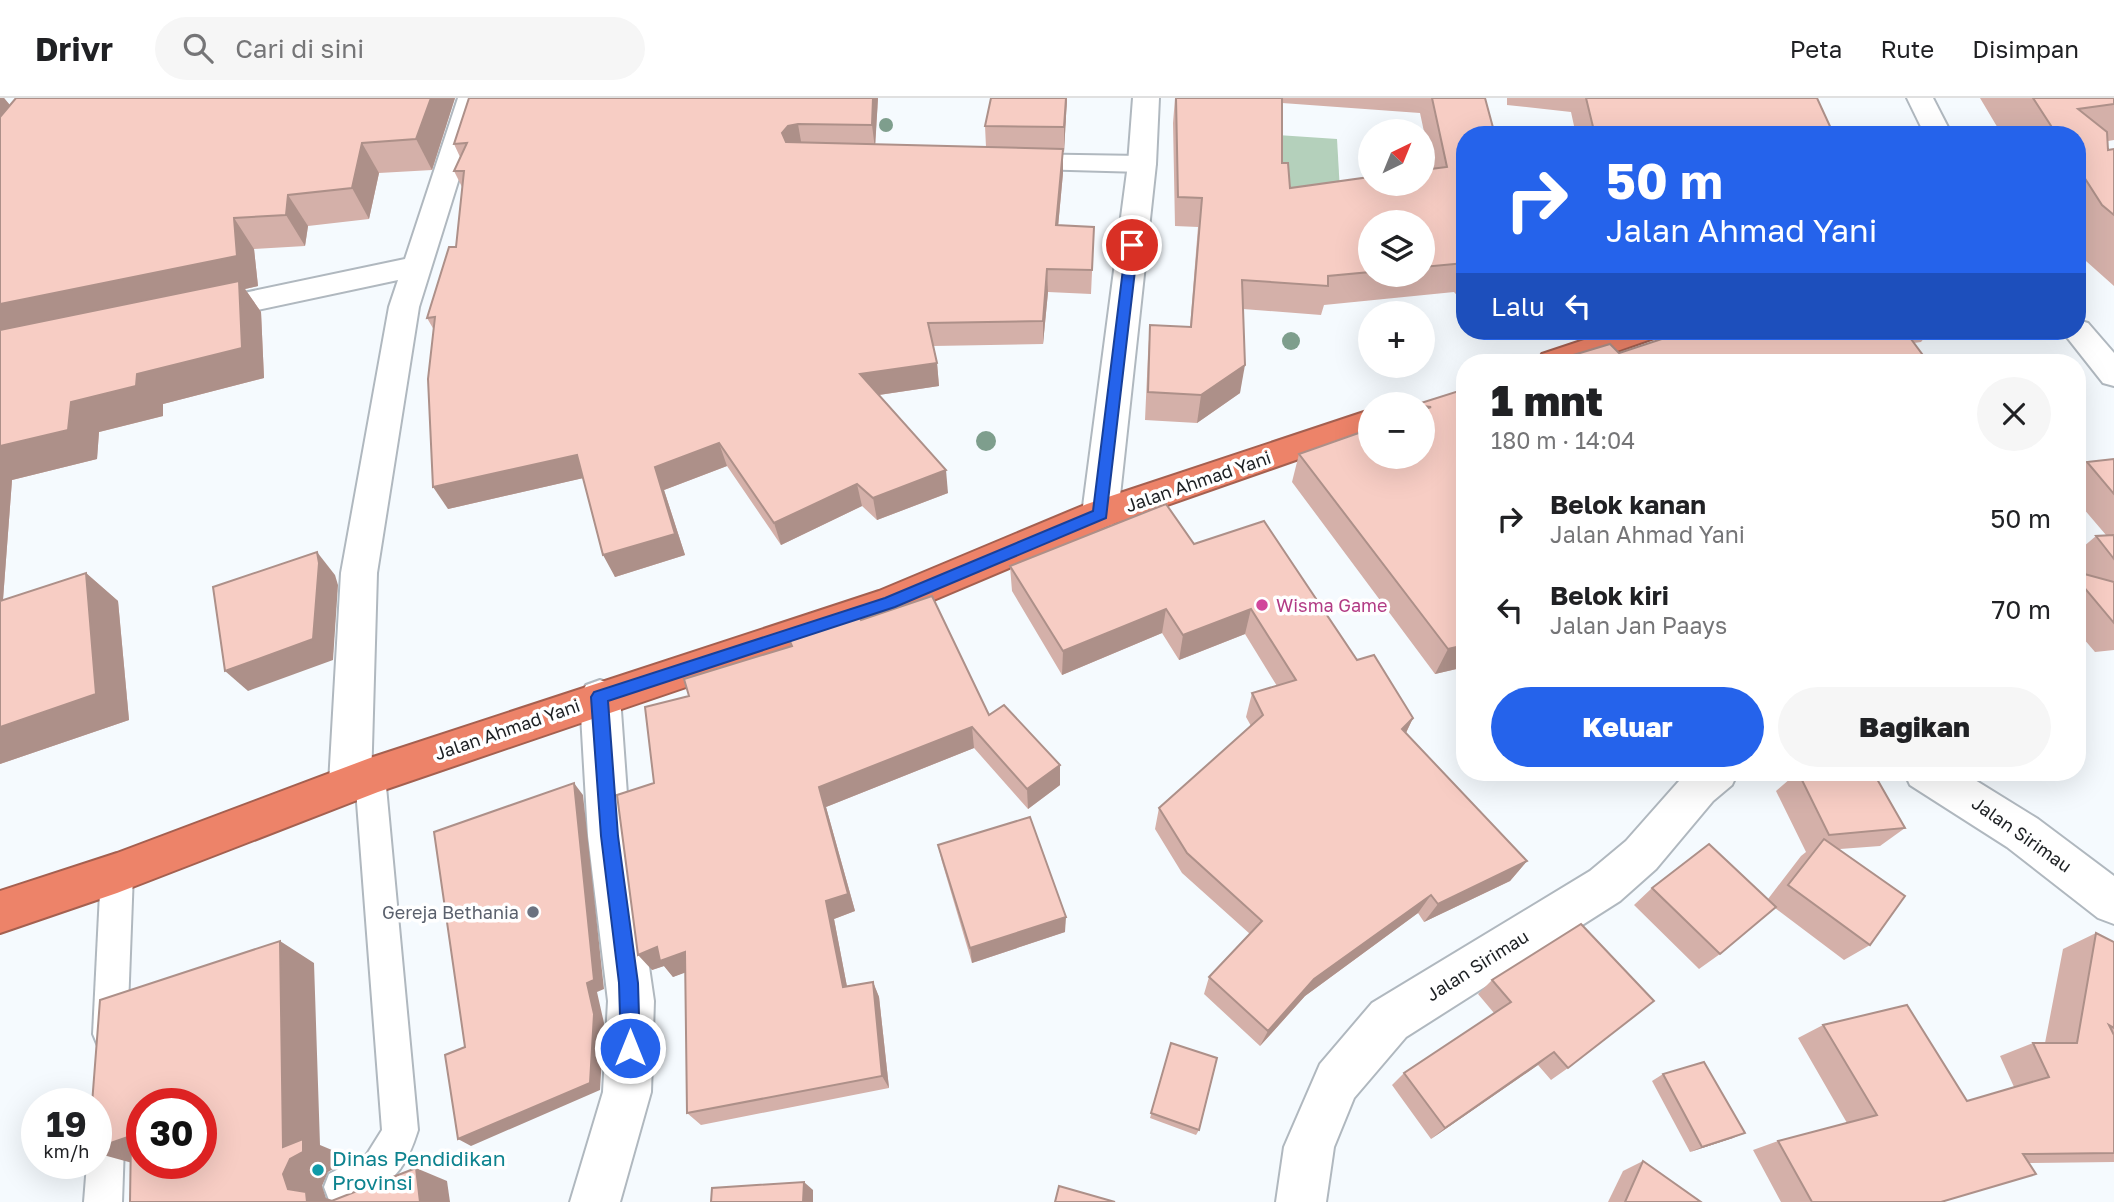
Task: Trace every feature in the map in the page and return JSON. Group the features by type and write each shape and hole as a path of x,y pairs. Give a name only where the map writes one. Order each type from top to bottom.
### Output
{"highway":[{"path":"1576,354 1617,340"},
{"name":"Jalan Ahmad Yani","path":"0,912 117,873 360,779 600,697 890,603 1100,514 1358,426"}],"street":[{"path":"360,779 359,573 404,307 471,98"},
{"path":"1100,514 1142,164 1146,98"},
{"path":"1920,98 1934,126"},
{"path":"979,161 1142,164"},
{"path":"172,317 417,266"},
{"path":"2085,340 2114,375"},
{"path":"595,1202 627,1092 630,1048 629,989 609,836 600,697"},
{"name":"Jalan Sirimau","path":"1301,1202 1309,1147 1337,1082 1389,1020 1605,886 1641,855 1707,781"},
{"name":"Jalan Sirimau","path":"1941,781 1989,808 2063,860 2114,903"}],"lane":[{"path":"342,1187 372,1174 394,1154 400,1130 360,779"},
{"path":"103,1202 117,873"}],"green space":[{"path":"1185,129 1337,139 1340,191 1190,186"}],"building":[{"path":"16,98 431,98 416,139 362,143 352,188 288,195 286,215 234,218 237,256 0,304 0,117"},
{"path":"469,98 873,98 872,125 798,124 788,126 782,133 786,142 1063,149 1056,225 1094,227 1092,270 1047,269 1043,321 928,323 937,363 860,374 946,470 873,498 857,484 774,523 719,443 655,467 675,534 603,555 577,455 433,487 428,379 435,317 427,318 449,247 456,247 464,171 454,171 467,143 454,144"},
{"path":"991,98 1066,98 1064,127 985,126"},
{"path":"1176,98 1282,98 1282,163 1288,163 1290,188 1358,179 1358,196 1435,196 1435,168 1447,167 1432,98 1485,98 1493,126 1456,126 1456,264 1435,266 1435,210 1358,210 1358,273 1328,276 1328,286 1242,280 1245,365 1201,395 1148,392 1150,325 1191,327 1202,198 1178,197"},
{"path":"1586,98 1817,98 1830,126 1593,126"},
{"path":"2033,98 2114,98 2114,104 2078,109 2107,132 2108,150 2114,149 2114,215 2102,205 2086,180 2086,126 2051,126"},
{"path":"239,281 242,348 137,374 136,386 71,402 68,430 0,446 0,330"},
{"path":"1659,340 1912,340 1922,354 1577,354 1610,344 1619,353"},
{"path":"1456,392 1456,647 1448,649 1299,454 1358,433 1358,469 1435,469 1435,399"},
{"path":"2114,459 2114,494 2087,462"},
{"path":"1166,504 1194,544 1264,521 1357,660 1374,655 1413,718 1402,729 1527,861 1438,904 1431,895 1314,979 1268,1031 1209,977 1262,921 1187,853 1159,808 1263,715 1252,693 1296,680 1251,609 1183,635 1166,609 1063,651 1010,566"},
{"path":"2114,535 2114,559 2096,536"},
{"path":"317,552 319,563 313,639 225,671 213,587"},
{"path":"86,573 96,694 0,727 0,601"},
{"path":"2086,574 2114,582 2114,623 2086,590"},
{"path":"932,596 989,715 1004,705 1060,765 1027,789 972,727 819,787 848,894 826,901 843,987 873,982 882,1076 687,1113 685,952 660,961 657,947 638,955 617,795 654,783 645,707 689,696 684,679 792,646 786,632 855,608 861,620"},
{"path":"1802,781 1878,781 1905,828 1829,835"},
{"name":"Gereja Bethania","path":"574,783 594,980 587,983 594,1014 590,1083 458,1139 445,1055 465,1047 434,832"},
{"path":"1030,817 1066,917 970,948 938,845"},
{"path":"1824,839 1905,896 1870,945 1788,885"},
{"path":"1709,844 1776,907 1720,954 1652,888"},
{"path":"1581,924 1654,1001 1568,1068 1554,1052 1445,1128 1404,1073 1511,1002 1492,980"},
{"path":"2096,933 2114,942 2114,1028 2109,1025 2114,1035 2114,1153 2023,1154 2036,1174 1941,1202 1812,1202 1778,1141 1877,1115 1823,1025 1907,1005 1967,1101 2049,1077 2033,1043 2077,1043"},
{"path":"280,941 283,1147 303,1139 303,1152 290,1159 283,1174 288,1189 306,1192 307,1202 130,1202 130,1179 217,1179 217,1088 126,1088 126,1138 112,1143 112,1088 93,1088 100,1000"},
{"path":"1171,1043 1217,1058 1199,1130 1151,1113"},
{"path":"1704,1062 1745,1133 1702,1147 1663,1074"},
{"path":"1643,1161 1701,1202 1625,1202"},
{"path":"416,1168 420,1202 329,1202"},
{"path":"804,1182 803,1202 711,1202 712,1188"},
{"path":"1059,1186 1115,1202 1055,1202"}],"place":[{"name":"Wisma Game","path":"1262,605"},
{"name":"Gereja Bethania","path":"533,912"},
{"name":"Dinas Pendidikan Provinsi","path":"318,1170"}],"route":[{"path":"630,1048 631,1001 609,836 600,697 890,603 1100,514 1132,245"}]}
